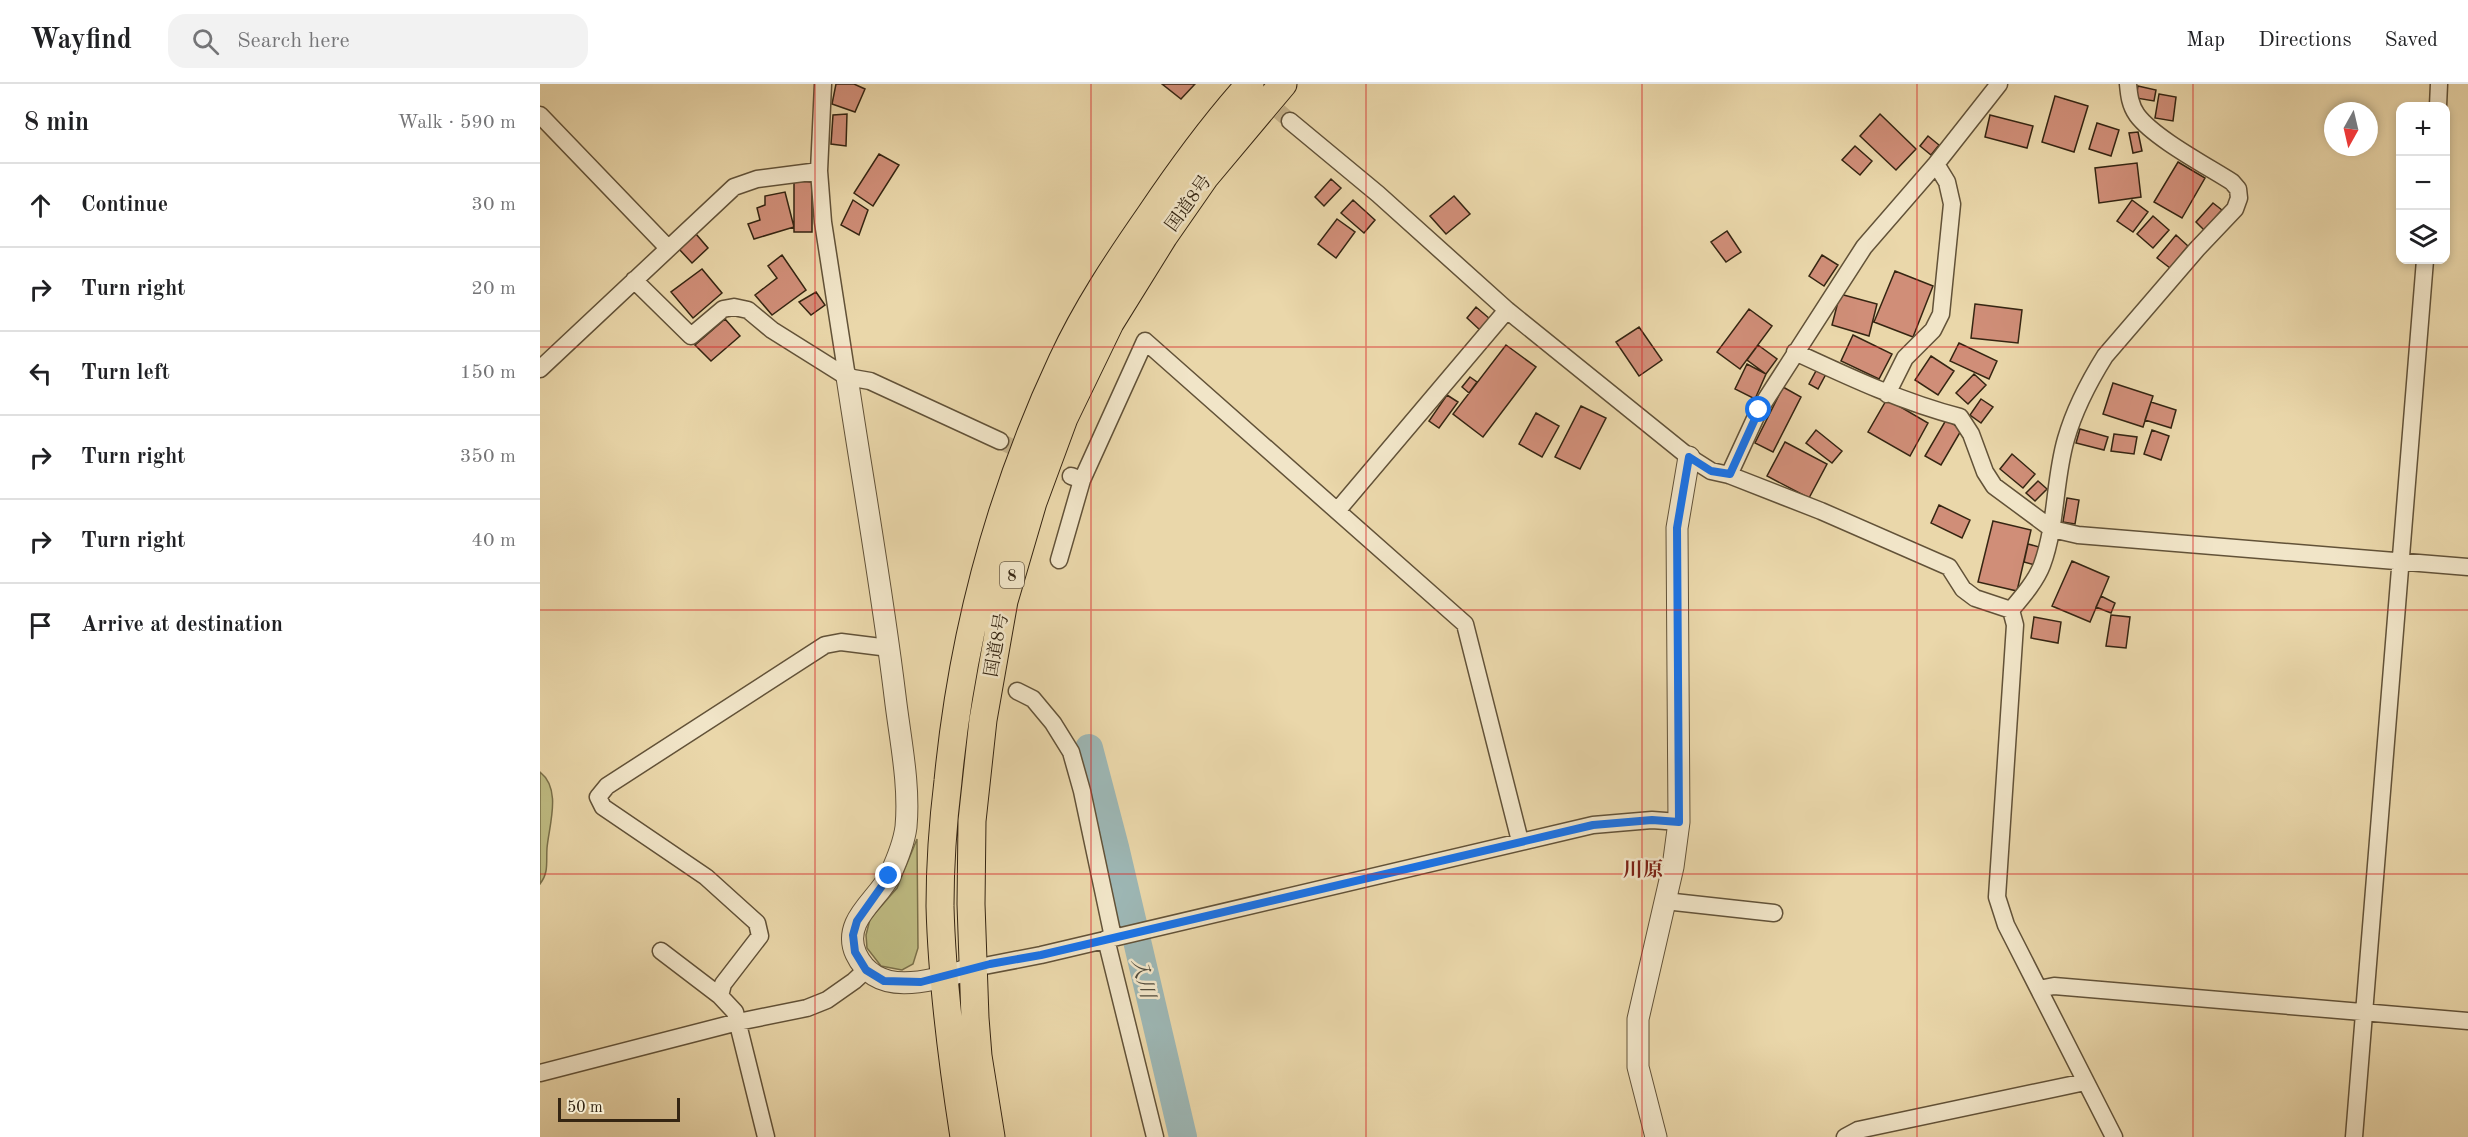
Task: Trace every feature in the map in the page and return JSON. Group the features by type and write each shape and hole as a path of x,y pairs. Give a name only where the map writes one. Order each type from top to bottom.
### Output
{"highway":[{"name":"国道8号","path":"964,1137 947,1024 940,902 943,826 954,715 982,585 1008,498 1032,432 1058,370 1095,297 1181,170 1217,121 1250,84"},
{"name":"国道8号","path":"992,1137 978,1056 970,904 972,821 983,720 1004,601 1033,501 1064,418 1110,322 1164,236 1205,177 1283,84"}],"street":[{"path":"823,84 819,171 823,222 890,648 906,787 906,829 889,876 857,921 853,935 855,952 866,970 884,981 921,982 1593,825 1652,820 1679,822"},
{"path":"1730,474 1759,410 1864,247 1936,164 1999,84"},
{"path":"2011,610 2042,567 2052,529 2060,465 2067,437 2095,372 2105,356 2158,294 2235,209 2240,198 2238,189 2232,182 2169,142 2138,116 2130,101 2128,84"},
{"path":"2438,102 2439,84"},
{"path":"540,115 668,249"},
{"path":"1290,121 1378,194 1507,310 1689,457 1711,471 1730,474 1948,567 1963,589 1975,598 2011,610"},
{"path":"1887,394 1905,358 1933,330 1941,314 1952,204 1947,182 1936,164"},
{"path":"540,369 734,187 757,178 819,171"},
{"path":"2354,1137 2425,264"},
{"path":"634,280 691,336 723,309 748,310 772,330 847,377 870,381 1000,441"},
{"path":"1337,511 1507,310"},
{"path":"1059,560 1077,478 1145,341 1465,624 1520,841"},
{"path":"1795,352 1887,394 1960,417 1971,434 1985,472 1994,486 2052,529 2078,535 2468,567"},
{"path":"1656,1137 1638,1067 1638,1019 1665,901 1679,822 1677,528 1689,457"},
{"path":"2011,610 2015,625 1998,897 2006,925 2114,1137"},
{"path":"720,996 723,984 760,936 757,923 706,877 603,807 598,797 607,786 825,645 841,642 890,648"},
{"path":"1017,691 1033,699 1053,723 1071,752 1082,791 1110,938 1155,1137"},
{"path":"1665,901 1774,913"},
{"path":"661,951 720,996 735,1012 766,1137"},
{"path":"540,1073 738,1022 807,1008 827,1000 866,970"},
{"path":"2039,989 2054,986 2468,1021"},
{"path":"1845,1137 1858,1130 2085,1082"}],"shaded area":[{"path":"540,772 547,779 551,788 552,808 546,871 540,884"},
{"path":"917,839 918,948 913,964 902,970 881,966 867,948 866,935 870,919 897,888"}],"building":[{"path":"836,84 854,84 865,89 855,112 832,104"},
{"path":"1162,84 1195,84 1181,99"},
{"path":"2138,86 2156,90 2154,101 2136,98"},
{"path":"2159,94 2176,97 2173,121 2155,118"},
{"path":"2055,96 2088,106 2074,152 2042,142"},
{"path":"847,114 846,146 831,144 833,115"},
{"path":"1880,114 1916,149 1896,170 1860,136"},
{"path":"1990,115 2033,126 2027,148 1985,137"},
{"path":"2097,123 2119,130 2111,156 2089,149"},
{"path":"2138,132 2142,151 2133,153 2129,133"},
{"path":"1928,136 1939,145 1931,155 1920,146"},
{"path":"1855,146 1872,161 1860,175 1842,160"},
{"path":"879,154 899,165 873,206 854,193"},
{"path":"2178,162 2205,178 2182,218 2154,202"},
{"path":"2137,163 2141,197 2099,203 2095,168"},
{"path":"1331,179 1341,188 1324,206 1315,197"},
{"path":"794,181 812,182 812,232 794,232"},
{"path":"785,192 794,227 754,239 748,224 760,220 757,208 765,205 765,196"},
{"path":"1454,196 1470,214 1446,234 1430,216"},
{"path":"853,200 868,210 859,235 841,225"},
{"path":"1353,200 1375,220 1364,233 1341,213"},
{"path":"2132,200 2148,212 2133,232 2117,221"},
{"path":"2213,203 2222,210 2204,230 2196,222"},
{"path":"2153,216 2169,230 2153,248 2137,234"},
{"path":"1337,219 1355,232 1336,258 1318,244"},
{"path":"1727,231 1741,252 1726,262 1711,242"},
{"path":"696,234 708,248 692,263 679,249"},
{"path":"2176,235 2188,246 2170,268 2157,258"},
{"path":"782,255 806,290 772,315 755,295 777,278 768,266"},
{"path":"1822,255 1838,265 1824,286 1809,276"},
{"path":"702,269 722,293 693,318 671,292"},
{"path":"1895,271 1933,286 1913,337 1874,322"},
{"path":"816,292 825,305 811,315 799,302"},
{"path":"1840,294 1877,304 1869,336 1832,325"},
{"path":"1975,304 2022,310 2018,343 1971,338"},
{"path":"1476,307 1490,319 1480,330 1467,318"},
{"path":"1749,309 1772,326 1740,369 1717,352"},
{"path":"725,319 740,336 711,361 695,345"},
{"path":"1639,327 1662,360 1639,376 1616,342"},
{"path":"1853,335 1892,354 1879,379 1841,361"},
{"path":"1959,343 1997,361 1989,379 1950,361"},
{"path":"1506,345 1536,367 1483,437 1453,414"},
{"path":"1758,345 1777,359 1766,374 1747,360"},
{"path":"1931,356 1954,371 1938,395 1915,380"},
{"path":"1747,364 1766,374 1755,399 1735,389"},
{"path":"1817,369 1826,374 1818,389 1809,384"},
{"path":"1974,374 1986,385 1968,404 1956,393"},
{"path":"1470,377 1477,382 1469,393 1462,387"},
{"path":"2113,383 2153,396 2143,427 2103,414"},
{"path":"1783,387 1801,397 1773,452 1755,443"},
{"path":"1447,395 1458,402 1439,428 1429,421"},
{"path":"1887,399 1928,423 1910,456 1868,432"},
{"path":"1981,399 1993,407 1981,423 1970,415"},
{"path":"2151,402 2176,410 2171,428 2145,420"},
{"path":"1581,406 1606,418 1580,469 1555,457"},
{"path":"1536,413 1559,426 1542,457 1519,444"},
{"path":"1946,420 1962,429 1941,465 1925,456"},
{"path":"2080,429 2108,437 2104,450 2076,443"},
{"path":"1816,430 1842,451 1832,463 1806,443"},
{"path":"2152,430 2169,436 2161,460 2144,454"},
{"path":"2114,434 2137,437 2134,454 2111,451"},
{"path":"1785,442 1827,464 1809,498 1767,476"},
{"path":"2012,454 2035,474 2023,488 2000,469"},
{"path":"2038,481 2047,489 2035,501 2026,493"},
{"path":"2067,498 2079,500 2075,524 2063,522"},
{"path":"1939,505 1970,520 1962,538 1931,523"},
{"path":"1993,521 2031,530 2017,591 1978,582"},
{"path":"2028,544 2039,547 2035,565 2024,562"},
{"path":"2072,561 2109,577 2090,622 2052,606"},
{"path":"2101,596 2115,603 2111,613 2096,607"},
{"path":"2111,615 2130,617 2126,648 2106,646"},
{"path":"2034,617 2061,622 2058,643 2031,638"}],"waterway":[{"name":"入川","path":"1089,748 1115,847 1183,1137"}],"tunnel":[{"path":"1261,96 1290,121"},
{"path":"1000,441 1071,476"}],"district":[{"name":"川原","path":"1643,869"}],"route":[{"path":"889,876 868,902 857,921 853,935 855,952 866,970 884,981 921,982 990,964 1041,955 1593,825 1652,820 1679,822 1677,528 1689,457 1711,471 1730,474 1759,410"}]}
